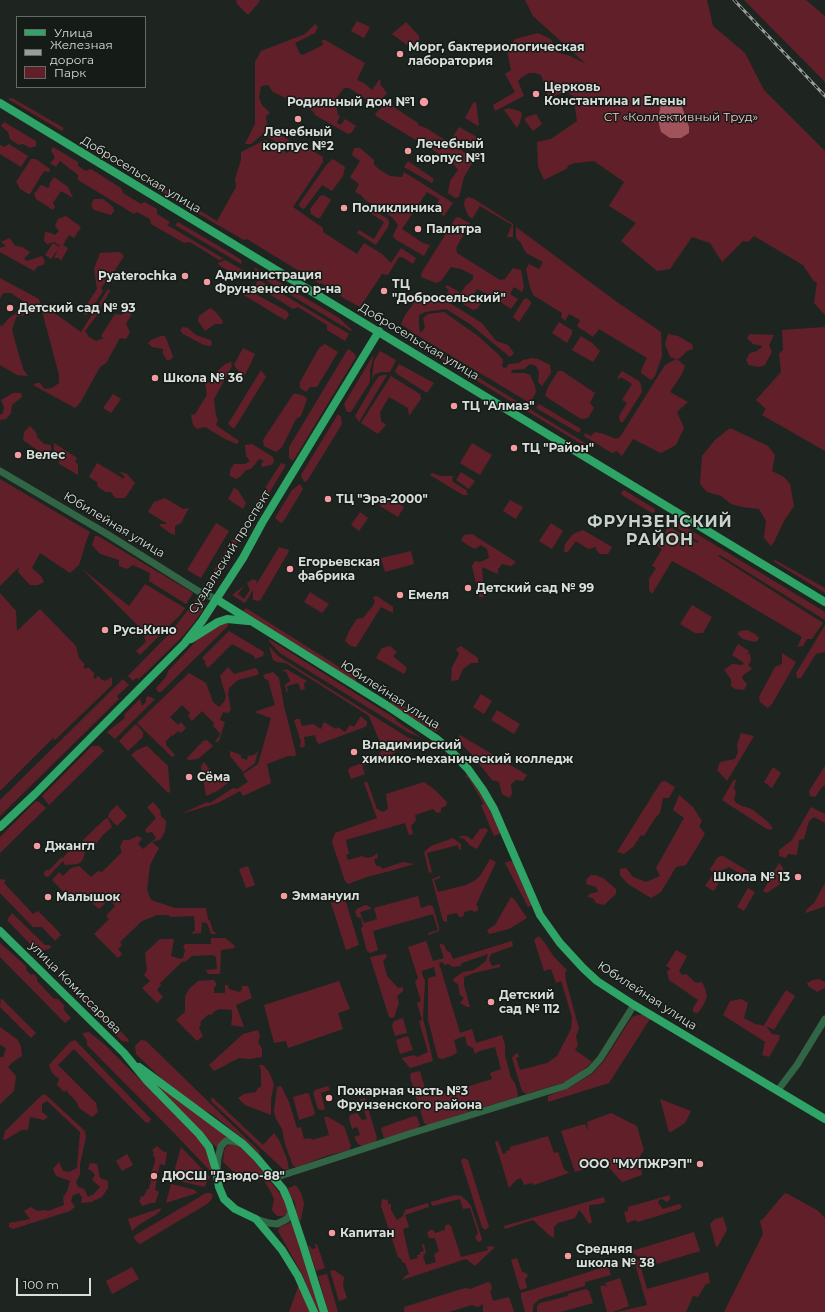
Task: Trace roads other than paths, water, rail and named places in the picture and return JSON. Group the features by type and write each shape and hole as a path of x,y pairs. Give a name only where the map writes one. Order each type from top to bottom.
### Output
{"main road":[{"name":"Добросельская улица","path":"0,103 825,602"},
{"name":"Суздальский проспект","path":"0,827 35,794 184,644 243,558 262,523 380,332"},
{"name":"Юбилейная улица","path":"216,599 386,705 437,739 451,751 468,769 494,809 540,915 560,943 597,981 634,1005 825,1119"},
{"path":"184,644 218,622 227,619 236,619 255,623"},
{"name":"улица Комиссарова","path":"0,931 132,1062 147,1081 196,1130 209,1147 216,1170 219,1187 224,1199 235,1209 256,1219 288,1257 314,1312"},
{"name":"улица Комиссарова","path":"132,1062 243,1144 283,1189 292,1211 324,1312"}],"street":[{"name":"Юбилейная улица","path":"0,471 107,534 198,591 216,599"},
{"path":"274,1178 414,1132 565,1086 590,1070 600,1059 634,1005"},
{"path":"778,1090 797,1065 825,1019"},
{"name":"улица Комиссарова","path":"216,1170 221,1146 226,1142 233,1141 243,1144"},
{"path":"256,1219 277,1224 287,1220 292,1211"}],"railway":[{"path":"734,0 825,96"}],"place":[{"name":"Морг, бактериологическая лаборатория","path":"400,54"},
{"name":"Церковь Константина и Елены","path":"536,94"},
{"name":"Родильный дом №1","path":"424,102"},
{"name":"Лечебный корпус №2","path":"298,119"},
{"name":"Лечебный корпус №1","path":"408,151"},
{"name":"Поликлиника","path":"344,208"},
{"name":"Палитра","path":"418,229"},
{"name":"Pyaterochka","path":"185,276"},
{"name":"Администрация Фрунзенского р-на","path":"207,282"},
{"name":"ТЦ \"Добросельский\"","path":"384,291"},
{"name":"Детский сад № 93","path":"10,308"},
{"name":"Школа № 36","path":"155,378"},
{"name":"ТЦ \"Алмаз\"","path":"454,406"},
{"name":"ТЦ \"Район\"","path":"514,448"},
{"name":"Велес","path":"18,455"},
{"name":"ТЦ \"Эра-2000\"","path":"328,499"},
{"name":"Егорьевская фабрика","path":"290,569"},
{"name":"Детский сад № 99","path":"468,588"},
{"name":"Емеля","path":"400,595"},
{"name":"РусьКино","path":"105,630"},
{"name":"Владимирский химико-механический колледж","path":"354,752"},
{"name":"Сёма","path":"189,777"},
{"name":"Джангл","path":"37,846"},
{"name":"Школа № 13","path":"798,877"},
{"name":"Эммануил","path":"284,896"},
{"name":"Малышок","path":"48,897"},
{"name":"Детский сад № 112","path":"491,1002"},
{"name":"Пожарная часть №3 Фрунзенского района","path":"329,1098"},
{"name":"ООО \"МУПЖРЭП\"","path":"700,1164"},
{"name":"ДЮСШ \"Дзюдо-88\"","path":"154,1176"},
{"name":"Капитан","path":"332,1233"},
{"name":"Средняя школа № 38","path":"568,1256"}],"district":[{"name":"ФРУНЗЕНСКИЙ РАЙОН","path":"660,531"}],"park label":[{"name":"СТ «Коллективный Труд»","path":"681,117"}]}
